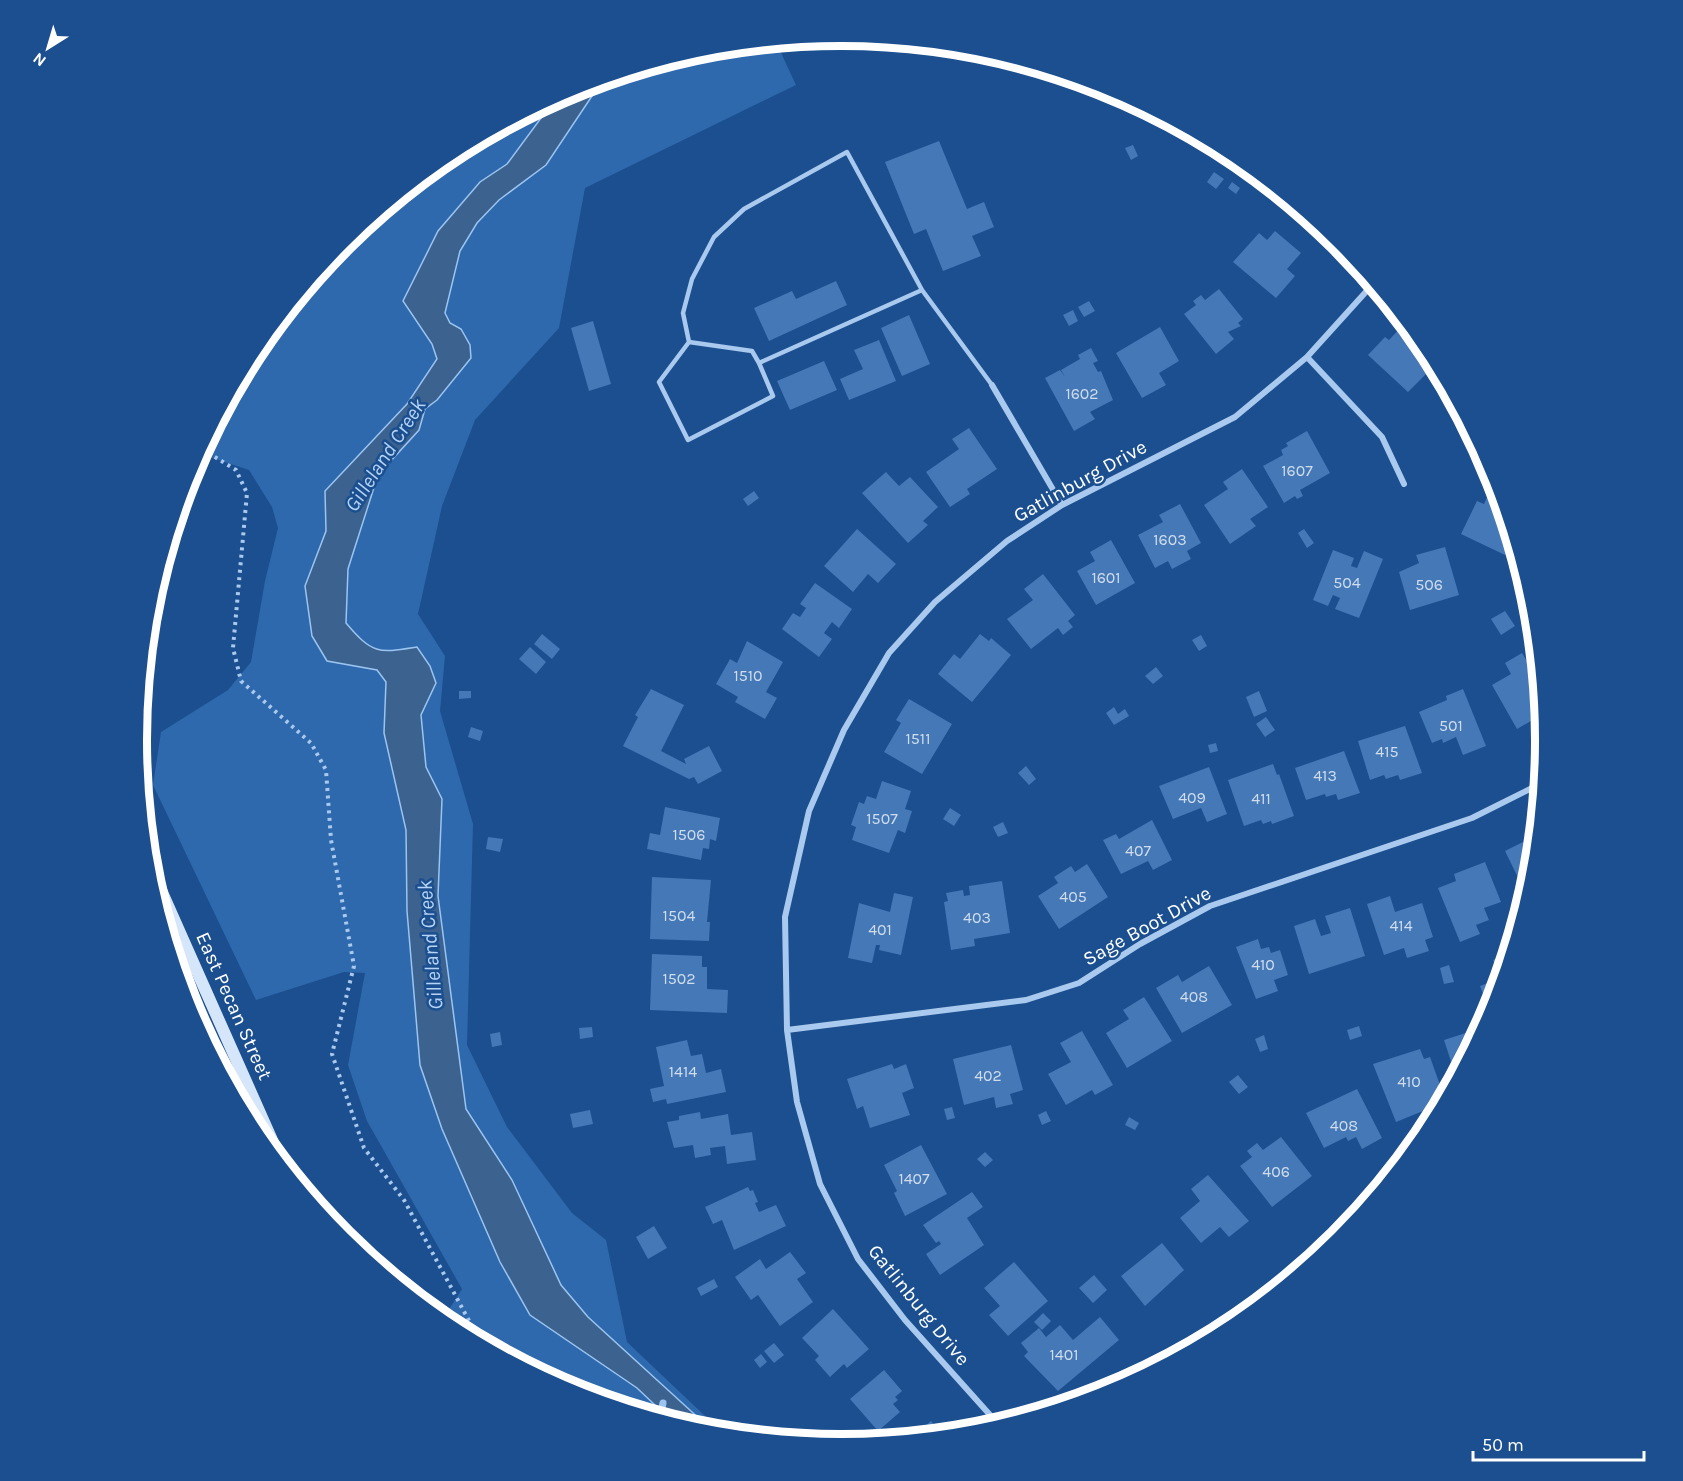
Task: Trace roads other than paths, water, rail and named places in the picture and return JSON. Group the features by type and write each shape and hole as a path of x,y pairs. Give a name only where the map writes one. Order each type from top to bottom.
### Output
{"main road":[{"name":"East Pecan Street","path":"168,905 268,1132"}],"street":[{"name":"Gatlinburg Drive","path":"992,1418 905,1320 858,1258 820,1184 797,1102 787,1030 785,917 809,811 844,730 889,653 935,602 1007,541 1062,505 1235,417 1307,357 1368,289"},
{"path":"1307,357 1382,437 1404,484"},
{"path":"992,385 1062,505"},
{"name":"Sage Boot Drive","path":"787,1030 1026,1000 1079,983 1140,944 1210,906 1472,818 1534,787"},
{"path":"1255,1298 1280,1278"}],"lane":[{"path":"689,342 752,351 773,396 688,441 659,382 689,342 683,313 692,279 714,237 744,209 847,152 922,290 992,385"},
{"path":"759,363 922,290"}],"water":[{"name":"Gilleland Creek","path":"595,92 546,165 499,200 477,223 460,251 445,313 450,323 461,329 470,345 471,358 437,400 425,409 419,430 378,475 348,569 346,623 363,641 377,649 394,650 417,647 430,666 436,683 421,715 426,767 442,799 438,896 466,1109 512,1180 561,1285 588,1317 700,1420 661,1411 637,1388 530,1315 500,1262 442,1129 420,1065 407,911 406,830 384,733 386,682 377,670 327,661 312,636 305,586 326,531 325,491 407,404 437,359 432,344 403,301 438,231 480,182 507,164 544,114"}],"waterway":[{"path":"661,1411 663,1403"}]}
